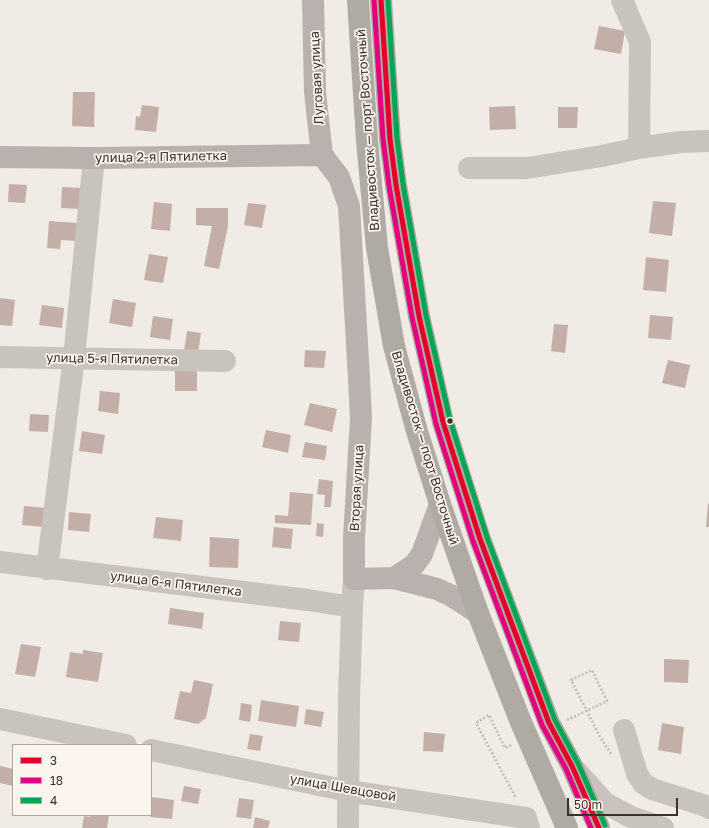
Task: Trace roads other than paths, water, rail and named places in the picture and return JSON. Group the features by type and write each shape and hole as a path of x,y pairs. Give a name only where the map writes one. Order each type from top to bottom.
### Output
{"highway":[{"name":"Владивосток — порт Восточный","path":"358,0 367,141 377,248 394,346 416,428 440,504 478,613 520,720 568,828"},
{"name":"Владивосток — порт Восточный","path":"381,0 390,139 396,185 419,316 443,422 480,539 549,722 572,766 599,828"}],"main road":[{"name":"Луговая улица","path":"313,0 315,92 322,155"},
{"name":"улица 2-я Пятилетка","path":"0,157 94,158 322,155"},
{"name":"Вторая улица","path":"322,155 339,177 349,206 360,418 354,538 354,579"},
{"path":"394,578 414,565 422,554 440,504"},
{"path":"354,579 394,578 437,589 450,595 478,613"}],"street":[{"path":"622,0 640,42 639,148"},
{"path":"469,168 527,168 602,156 639,148 680,142 709,141"},
{"path":"47,569 74,358 94,158"},
{"name":"улица 5-я Пятилетка","path":"0,357 225,361"},
{"name":"улица 6-я Пятилетка","path":"0,562 308,600 352,607"},
{"name":"Вторая улица","path":"348,828 349,698 354,579"},
{"path":"0,719 121,744"},
{"path":"624,730 636,774 643,783 652,789 709,808"},
{"name":"улица Шевцовой","path":"152,750 348,791 528,823"},
{"path":"572,766 605,803 629,816 663,828"}]}
